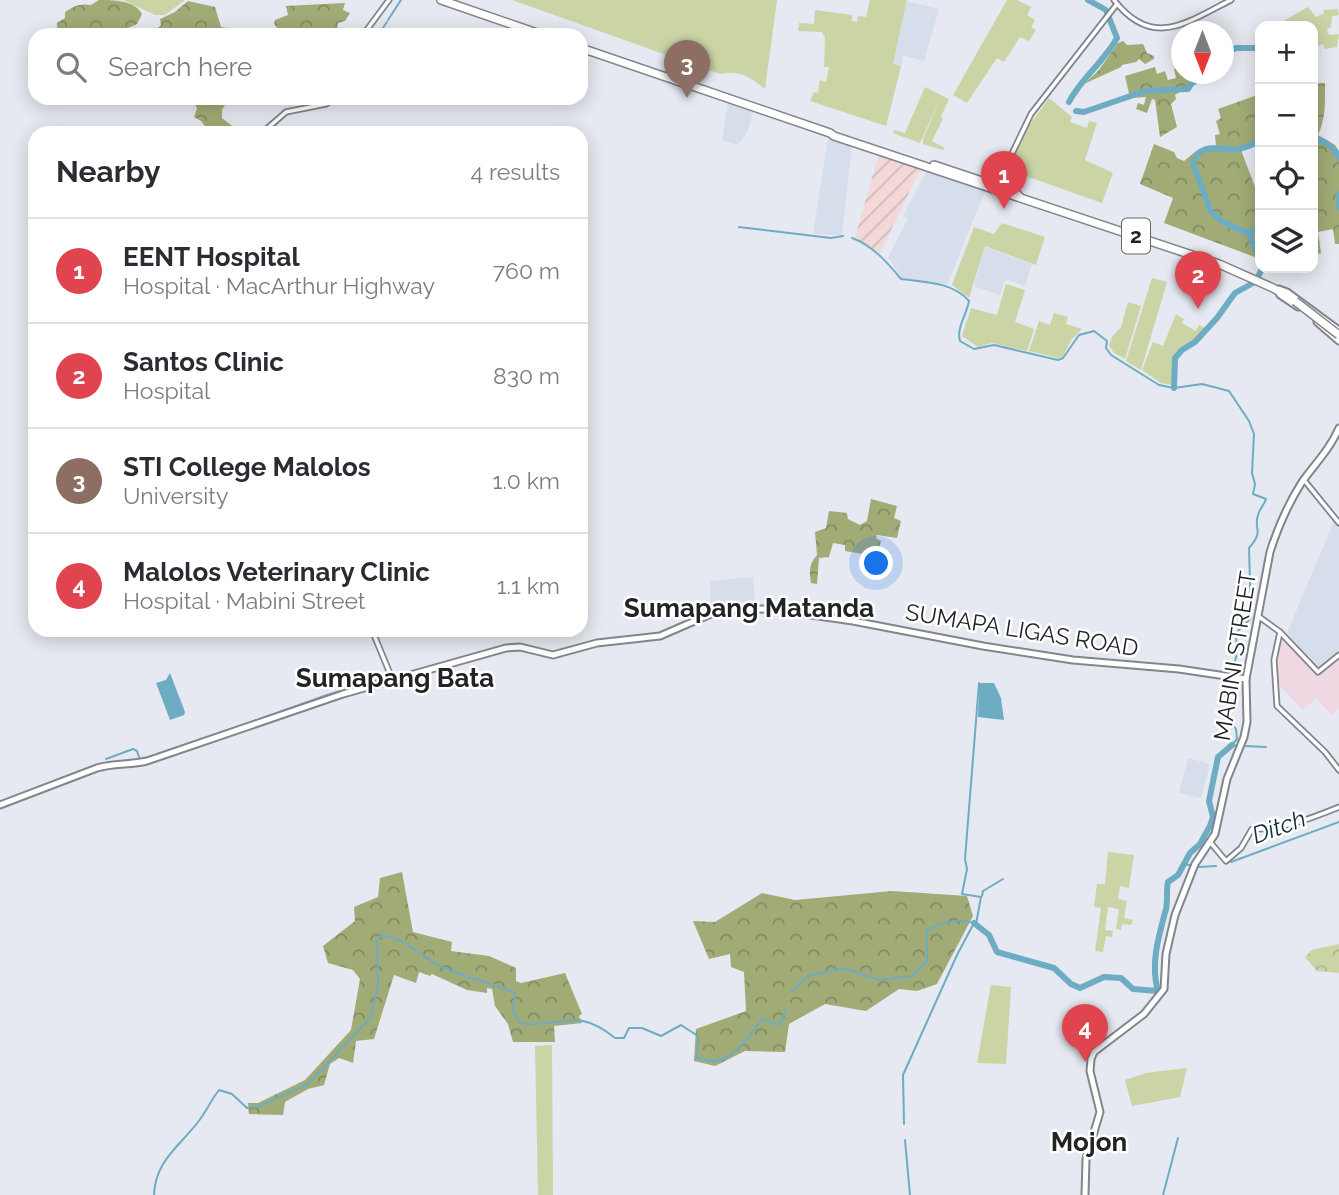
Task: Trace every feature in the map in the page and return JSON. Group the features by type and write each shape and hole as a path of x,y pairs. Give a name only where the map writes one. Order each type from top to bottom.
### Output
{"highway":[{"path":"441,0 523,28"},
{"name":"2","path":"588,50 834,136 1015,192 1019,196 1219,264 1273,288 1339,332"}],"main road":[{"path":"1273,288 1287,292 1339,332"},
{"path":"1273,288 1339,341"},
{"name":"MABINI STREET","path":"1085,1195 1086,1159 1100,1112 1090,1071 1091,1059 1094,1052 1144,1014 1162,993 1175,915 1195,864 1218,824 1227,779 1244,737 1247,722 1246,679 1270,552 1292,499 1322,458 1339,428"},
{"name":"SUMAPA LIGAS ROAD","path":"0,805 107,765 147,761 327,700 506,648 520,647 553,655 597,643 660,636 720,610 733,608 808,613 1030,654 1115,665 1178,669 1246,679"}],"street":[{"path":"368,28 389,0"},
{"path":"996,188 1031,114 1116,2 1139,21 1167,30 1231,0"},
{"path":"270,126 286,112 321,105"},
{"path":"1304,481 1339,523"},
{"path":"1258,616 1280,632 1318,672 1339,654"},
{"path":"1280,632 1274,660 1277,706 1325,752 1339,770"},
{"path":"375,637 393,681"},
{"path":"1210,842 1226,861 1241,848 1252,829 1285,826 1339,807"}],"shaded area":[{"path":"907,1 939,9 924,61 903,55 901,66 893,64"},
{"path":"728,103 753,112 748,130 738,145 722,140"},
{"path":"828,138 852,146 842,235 813,234"},
{"path":"879,154 921,168 880,253 855,237"},
{"path":"927,170 985,191 947,285 902,278 888,257 908,219 903,216"},
{"path":"985,247 1032,264 1025,286 1005,279 1000,295 974,286"},
{"path":"1334,521 1339,527 1339,650 1319,668 1287,633"},
{"path":"753,577 755,602 746,602 746,608 711,610 710,581"},
{"path":"1282,638 1317,676 1339,657 1339,708 1331,714 1316,698 1303,710 1279,685 1277,663"},
{"path":"1188,758 1210,764 1201,798 1179,793"}],"green space":[{"path":"99,0 129,3 142,14 137,24 128,28 57,27 57,23 65,18 65,12 68,10 80,5 91,5"},
{"path":"123,0 185,0 165,15 155,15"},
{"path":"512,0 777,0 765,89 744,76 720,74"},
{"path":"870,0 907,0 893,64 901,66 886,126 810,101 814,92 818,93 820,80 826,82 829,67 824,67 825,38 822,32 798,31 799,23 814,24 815,10 852,15 852,21 857,22 858,16 866,17"},
{"path":"1007,0 1017,0 1031,7 1027,15 1035,20 1031,27 1036,30 1029,41 1020,37 1004,62 997,58 967,103 953,95"},
{"path":"188,1 215,7 221,27 227,28 158,28 161,25 160,19 175,12"},
{"path":"345,3 343,10 350,13 345,21 338,23 337,28 278,28 274,24 275,20 288,15 286,6"},
{"path":"1308,7 1316,17 1324,13 1323,10 1338,9 1339,15 1332,16 1331,27 1327,29 1329,35 1339,34 1337,47 1325,49 1323,44 1318,46 1318,21 1285,20"},
{"path":"1123,41 1127,45 1143,44 1154,59 1145,64 1139,59 1122,65 1084,84 1098,71 1118,43"},
{"path":"1155,67 1157,74 1165,71 1168,80 1171,79 1171,84 1190,84 1175,95 1176,99 1171,104 1177,127 1160,137 1155,100 1152,99 1147,113 1136,109 1138,103 1144,105 1146,97 1130,98 1125,76"},
{"path":"1325,83 1324,116 1318,135 1318,84"},
{"path":"925,87 949,99 932,141 945,148 943,150 923,144 941,97 920,143 893,133 894,130 905,133"},
{"path":"1255,96 1255,144 1241,150 1255,187 1255,257 1164,223 1173,198 1140,184 1154,144 1174,152 1177,158 1184,161 1196,151 1216,146 1215,135 1220,134 1216,121 1221,118 1218,109"},
{"path":"1049,98 1072,117 1070,122 1087,128 1089,121 1097,123 1085,160 1113,173 1102,203 1012,171 1013,166 1010,164 1028,127"},
{"path":"195,105 225,105 222,118 232,126 205,126 194,117"},
{"path":"1318,135 1335,145 1339,151 1339,244 1335,244 1333,229 1318,232"},
{"path":"1002,223 1045,237 1036,265 985,246 969,298 952,285 974,227 994,234"},
{"path":"1318,232 1321,253 1318,254"},
{"path":"1152,278 1167,282 1141,370 1126,361"},
{"path":"1006,284 1025,290 1015,322 1034,329 1027,351 992,343 978,347 962,336 971,308 997,315"},
{"path":"1128,302 1141,306 1125,359 1114,353 1109,345 1121,327"},
{"path":"1054,313 1068,317 1066,324 1082,329 1072,339 1063,356 1058,358 1029,351 1039,321 1050,325"},
{"path":"1176,314 1184,319 1182,323 1196,331 1199,325 1205,328 1174,358 1172,385 1161,383 1142,370 1153,342 1163,346"},
{"path":"871,499 897,506 894,518 901,521 897,538 877,535 876,538 881,541 874,556 845,551 845,545 833,543 829,557 819,558 817,584 811,583 810,568 817,555 815,532 826,528 829,511 847,513 848,519 860,525 867,521"},
{"path":"1108,852 1134,855 1129,888 1120,886 1118,899 1127,901 1124,918 1133,920 1131,925 1122,924 1121,930 1116,929 1119,909 1108,907 1105,930 1113,931 1112,937 1106,936 1103,952 1095,951 1101,908 1094,907 1097,884 1105,884"},
{"path":"402,872 413,932 452,942 451,951 489,956 516,968 516,981 521,983 565,973 582,1014 579,1016 582,1023 554,1026 555,1042 513,1042 508,1024 495,1006 492,989 487,988 487,993 467,990 432,974 430,976 419,972 416,983 394,975 374,1039 356,1041 353,1063 339,1058 330,1064 324,1085 308,1089 285,1102 283,1115 249,1114 248,1103 258,1103 305,1080 351,1030 360,979 353,970 328,963 323,946 355,921 354,907 378,897 380,878"},
{"path":"892,891 967,896 973,916 937,984 917,991 899,989 866,1011 825,1004 789,1024 785,1052 745,1051 715,1066 694,1061 696,1029 746,1011 744,972 731,967 730,954 709,959 693,921 715,922 762,893 795,900"},
{"path":"1339,944 1339,973 1317,971 1305,957 1312,950"},
{"path":"991,985 1011,987 1006,1064 977,1063"},
{"path":"552,1045 553,1195 538,1195 535,1046"},
{"path":"1187,1068 1180,1097 1132,1106 1125,1080 1146,1073"}],"water":[{"path":"170,673 185,712 184,715 170,720 156,683 166,680"},
{"path":"979,683 994,683 1001,698 1004,720 978,717"}],"waterway":[{"path":"388,20 401,0"},
{"path":"1069,102 1117,38 1106,10 1088,0"},
{"path":"383,28 387,22"},
{"path":"1234,49 1255,48"},
{"path":"1076,111 1084,112 1145,91 1188,89 1191,84"},
{"path":"1318,139 1328,145 1339,158"},
{"path":"1255,143 1238,149 1206,149 1196,156 1193,164 1211,212 1223,222 1249,234 1255,248"},
{"path":"1339,194 1339,207"},
{"path":"739,227 831,238 843,236"},
{"path":"1248,233 1255,230"},
{"path":"852,238 873,250 901,279 947,286 969,301 959,336 960,341 974,349 994,345 1058,360 1063,358 1079,335 1094,331 1107,341 1106,348 1111,355 1159,385 1174,388 1202,384 1229,391 1249,421 1254,434 1253,494 1266,499 1258,515 1258,534 1249,548 1251,618 1236,633 1237,654 1232,672"},
{"path":"1174,388 1175,358 1195,342 1235,293 1253,283"},
{"path":"243,725 327,695 398,674"},
{"path":"1230,679 1230,721 1236,729 1237,739 1232,745 1238,746"},
{"path":"976,924 981,897 962,894 967,869 965,859 979,683"},
{"path":"177,748 205,738"},
{"path":"974,923 989,935 997,952 1054,968 1071,984 1080,988 1104,977 1121,978 1133,989 1158,991 1155,960 1167,906 1168,882 1178,875 1210,826 1213,817 1209,801 1218,757 1232,745"},
{"path":"1244,746 1266,747"},
{"path":"106,759 133,749 142,760"},
{"name":"Ditch","path":"1231,862 1339,822"},
{"name":"Ditch","path":"1184,863 1191,866"},
{"name":"Ditch","path":"1199,867 1216,866"},
{"path":"982,896 983,891 1003,879"},
{"path":"792,991 808,976 844,968 878,980 913,976 927,960 927,930 950,922 974,923 903,1075 904,1124"},
{"path":"154,1195 155,1183 163,1164 198,1122 219,1090 232,1094 247,1108 260,1106 308,1084 371,1017 378,985 377,941 381,935 404,943 447,969 515,993 513,1012 522,1024 580,1020 615,1038 624,1038 629,1028 642,1028 661,1036 681,1025 698,1036 697,1057 708,1061 718,1060 735,1052 762,1019 779,1025 786,1010"},
{"path":"1163,1195 1178,1138"},
{"path":"905,1140 910,1195"}],"place":[{"name":"STI College Malolos","path":"687,98"},
{"name":"EENT Hospital","path":"1004,209"},
{"name":"Santos Clinic","path":"1198,309"},
{"name":"Malolos Veterinary Clinic","path":"1085,1062"}],"district":[{"name":"Sumapang Matanda","path":"749,608"},
{"name":"Sumapang Bata","path":"395,678"},
{"name":"Mojon","path":"1089,1142"}]}
